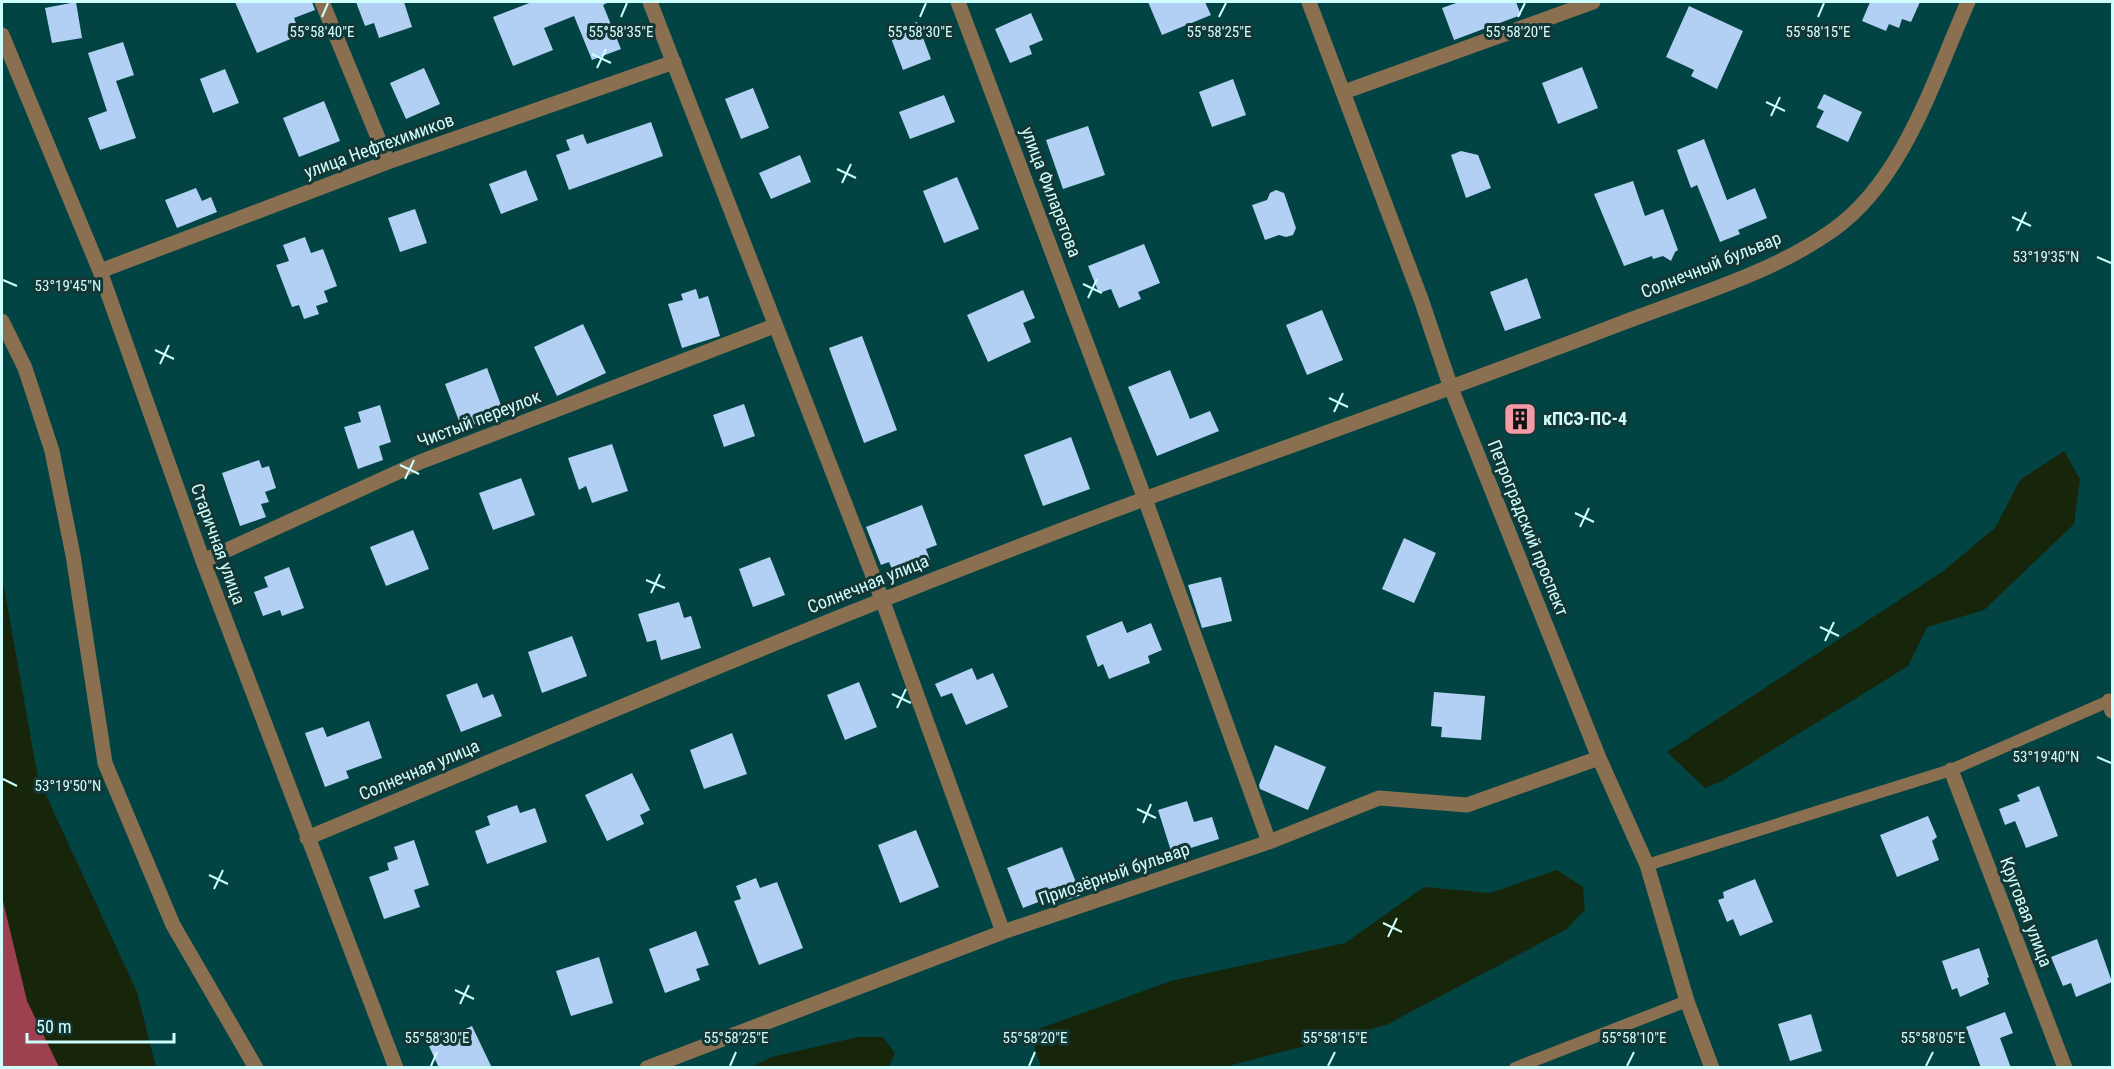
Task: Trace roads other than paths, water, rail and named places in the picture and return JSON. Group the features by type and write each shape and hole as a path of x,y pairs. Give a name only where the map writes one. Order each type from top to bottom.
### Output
{"street":[{"path":"322,2 388,162"},
{"path":"650,2 774,326 882,598 1003,932"},
{"name":"улица Филаретова","path":"958,2 1145,499 1269,842"},
{"name":"Петроградский проспект","path":"1309,2 1451,388 1599,758 1647,865 1687,1001 1712,1068"},
{"path":"1344,92 1593,2"},
{"name":"Солнечный бульвар","path":"1451,388 1778,262 1835,229 1871,193 1899,157 1968,2"},
{"name":"Старичная улица","path":"2,35 100,271 203,561 396,1068"},
{"name":"улица Нефтехимиков","path":"100,271 388,162 674,62"},
{"path":"2,321 25,368 52,451 73,555 105,763 173,925 256,1068"},
{"name":"Чистый переулок","path":"203,561 420,462 774,326"},
{"name":"Солнечная улица","path":"307,838 882,598 1145,499 1451,388"},
{"name":"Приозёрный бульвар","path":"647,1068 1003,932 1269,842 1379,798 1467,805 1599,758"},
{"name":"Круговая улица","path":"1951,770 2065,1068"}],"lane":[{"path":"1647,865 1951,770 2110,706"},
{"path":"1515,1068 1687,1001"}],"place":[{"name":"кПСЭ-ПС-4","path":"1520,419"}]}
